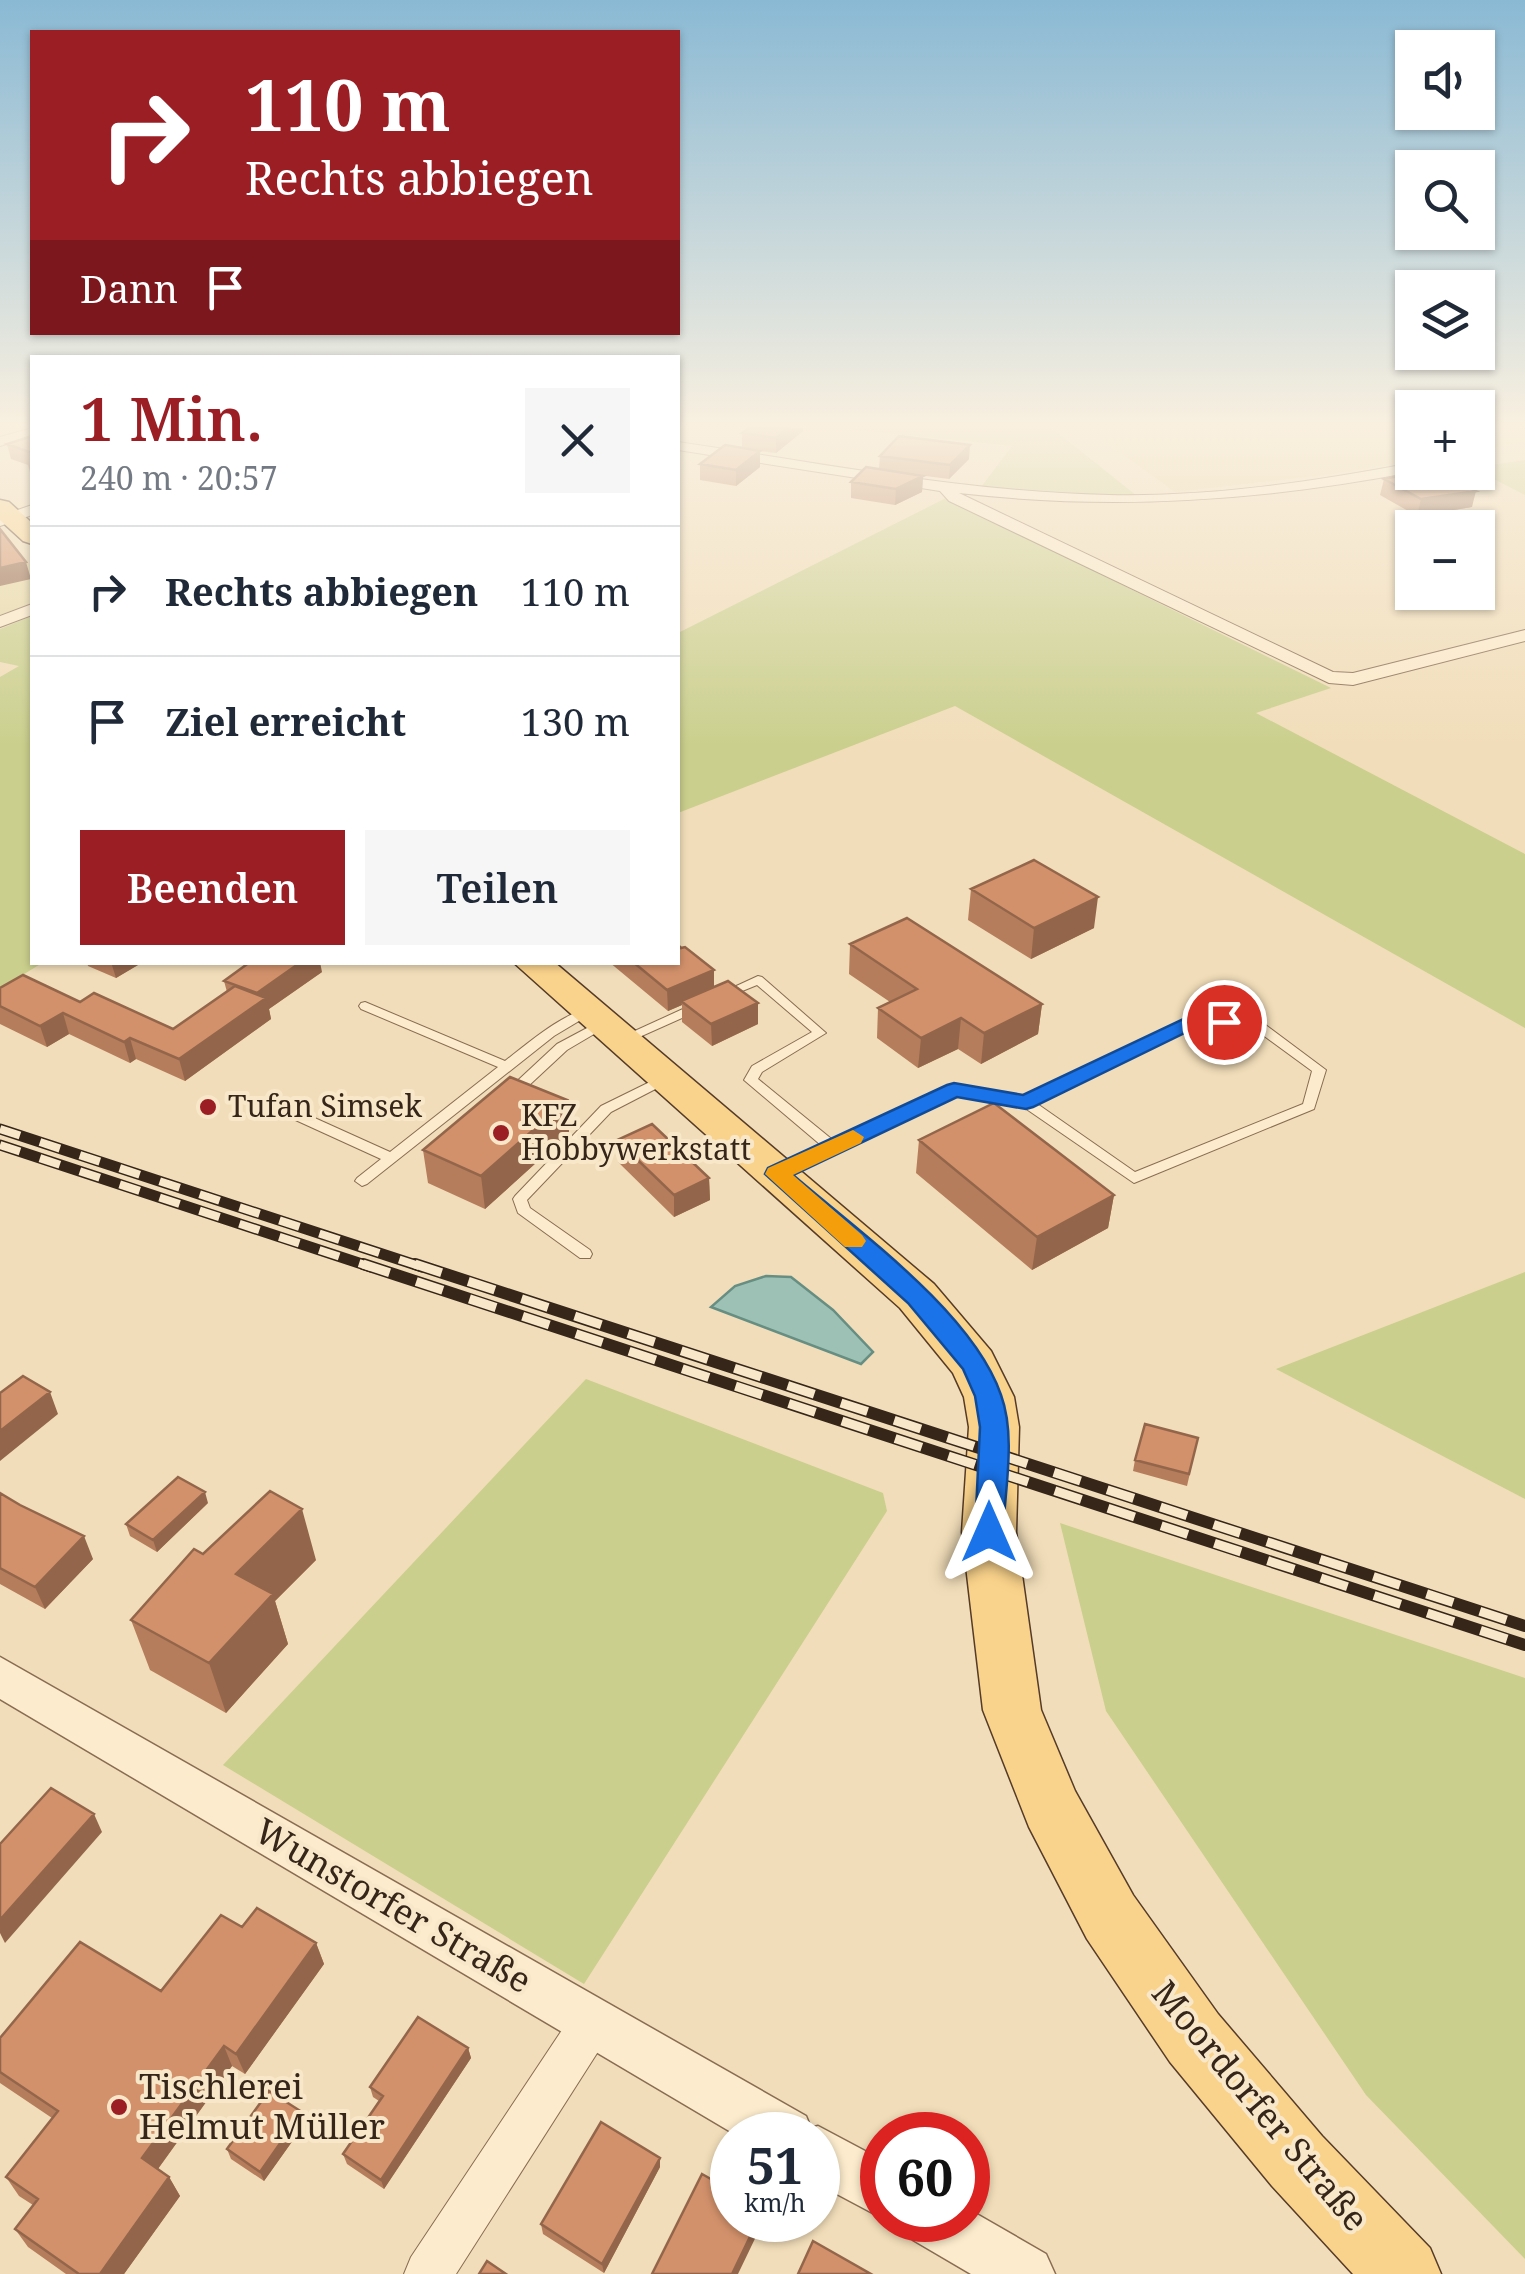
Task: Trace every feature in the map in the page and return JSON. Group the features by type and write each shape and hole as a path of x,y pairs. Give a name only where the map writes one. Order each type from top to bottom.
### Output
{"main road":[{"name":"Moordorfer Straße","path":"534,965 917,1296 974,1364 989,1396 994,1427 989,1532 1012,1710 1051,1807 1110,1917 1194,2038 1297,2160 1404,2274"}],"street":[{"path":"1030,534 1329,678 1353,680 1525,635"},
{"path":"0,622 30,611"},
{"name":"Wunstorfer Straße","path":"0,1676 747,2112"},
{"path":"428,2274 592,2022"},
{"path":"971,2242 1026,2274"}],"lane":[{"path":"362,1182 549,1033 604,1025 758,980 820,1033 757,1069 750,1080 832,1147"},
{"path":"366,1006 506,1066"},
{"path":"776,1174 954,1090 1026,1102 1134,1178 1309,1106 1319,1070 1255,1023 1194,1020 1026,1102"},
{"path":"519,1087 562,1047 604,1025"},
{"path":"585,1254 523,1210 520,1199 606,1109 665,1079"},
{"path":"272,1104 392,1158"}],"shaded area":[{"path":"0,537 30,564 30,607 0,618"}],"green space":[{"path":"874,534 1019,534 1331,688 1256,713 1525,854 1525,1028 955,706 680,812 680,632"},
{"path":"30,617 30,965 39,965 0,989 0,677 19,666 0,662 0,629"},
{"path":"1525,1272 1525,1499 1276,1369"},
{"path":"586,1379 883,1493 887,1511 584,1984 223,1765"},
{"path":"1060,1523 1525,1678 1525,2259 1366,2095 1106,1711"}],"water":[{"path":"766,1276 791,1277 833,1310 873,1352 861,1364 711,1307 735,1286"}],"building":[{"path":"0,534 4,534 26,562 0,568"},
{"path":"1034,860 1098,897 1034,928 971,889"},
{"path":"907,918 1042,1004 984,1033 961,1018 921,1038 878,1008 917,989 850,944"},
{"path":"680,947 685,947 714,970 667,990 637,965 680,965"},
{"path":"246,965 297,965 257,993 224,981"},
{"path":"23,975 80,1002 94,993 173,1029 235,986 266,998 179,1059 130,1038 124,1042 63,1013 40,1026 0,1006 0,988"},
{"path":"728,981 758,1003 711,1024 681,1001"},
{"path":"510,1077 567,1100 481,1176 423,1150"},
{"path":"994,1103 1114,1195 1037,1237 919,1140"},
{"path":"652,1124 709,1178 674,1195 617,1140"},
{"path":"23,1376 50,1392 0,1431 0,1393"},
{"path":"1145,1424 1198,1438 1189,1474 1135,1460"},
{"path":"178,1477 205,1492 153,1540 126,1524"},
{"path":"270,1491 302,1509 236,1574 273,1594 209,1663 131,1620 194,1549 203,1554"},
{"path":"0,1493 84,1536 35,1587 0,1568"},
{"path":"51,1788 94,1814 0,1920 0,1844"},
{"name":"Tischlerei Helmut Müller","path":"257,1908 316,1943 236,2054 224,2046 142,2158 169,2177 100,2274 79,2274 15,2229 38,2199 6,2177 58,2111 0,2072 0,2038 80,1942 161,1991 221,1915 242,1927"},
{"path":"418,2017 468,2048 381,2180 343,2154 383,2096 370,2087"},
{"path":"269,2091 302,2112 260,2172 227,2149"},
{"path":"601,2122 660,2158 602,2264 541,2224"},
{"path":"702,2174 710,2179 710,2242 747,2242 732,2274 652,2274"},
{"path":"815,2242 871,2274 798,2274"},
{"path":"487,2261 506,2274 479,2274"}],"railway":[{"path":"0,1129 422,1267"},
{"path":"0,1145 371,1267"},
{"path":"363,1264 1525,1645"},
{"path":"415,1264 1525,1626"}],"slow traffic":[{"path":"853,1137 776,1174 854,1241"}],"place":[{"name":"Tufan Simsek","path":"208,1107"},
{"name":"KFZ Hobbywerkstatt","path":"501,1133"},
{"name":"Tischlerei Helmut Müller","path":"119,2107"}],"route":[{"path":"989,1532 994,1427 989,1396 974,1364 917,1296 776,1174 954,1090 1026,1102 1194,1020 1224,1022"}]}
